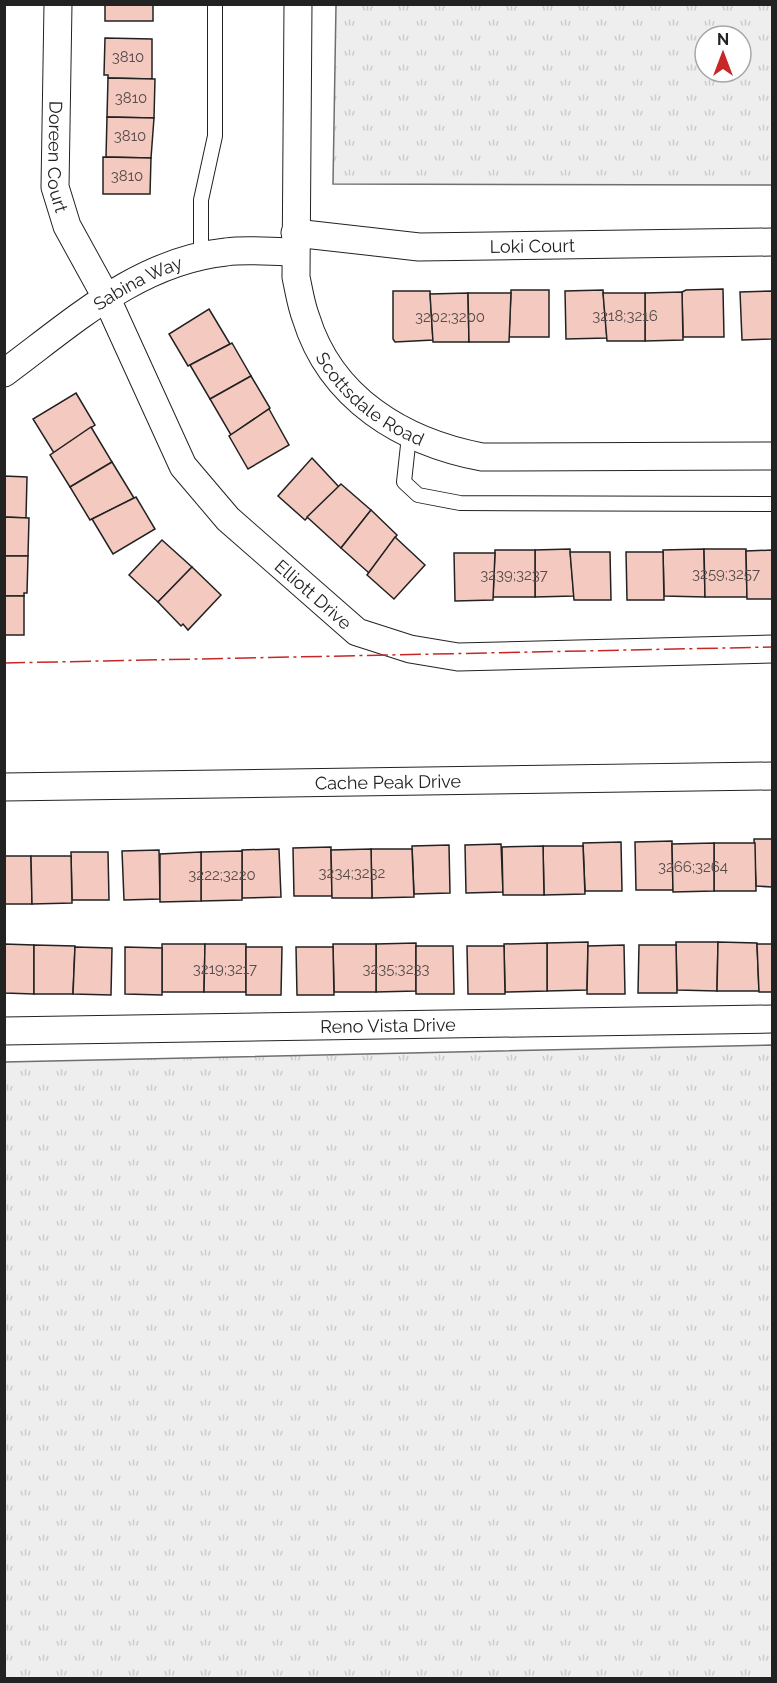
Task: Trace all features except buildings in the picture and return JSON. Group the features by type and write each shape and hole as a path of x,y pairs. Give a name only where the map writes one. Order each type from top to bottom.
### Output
{"street":[{"name":"Doreen Court","path":"58,4 55,187 67,226 106,297"},
{"name":"Scottsdale Road","path":"298,4 294,242 296,277 306,320 323,356 348,390 377,416 409,436 446,450 482,457 772,456"},
{"name":"Sabina Way","path":"4,373 106,297 140,276 181,261 294,242"},
{"name":"Loki Court","path":"294,242 419,247 772,242"},
{"name":"Elliott Drive","path":"106,297 183,466 228,519 357,632 410,649 458,657 772,649"},
{"name":"Cache Peak Drive","path":"4,787 772,776"},
{"name":"Reno Vista Drive","path":"4,1031 772,1019"}],"lane":[{"path":"201,257 201,200 215,136 215,4"},
{"path":"409,436 404,482 418,495 460,503 772,504"}],"green space":[{"path":"336,5 772,5 772,185 333,184"},
{"path":"772,1045 772,1678 5,1678 5,1062"}],"power":[{"path":"4,663 772,647"}]}
